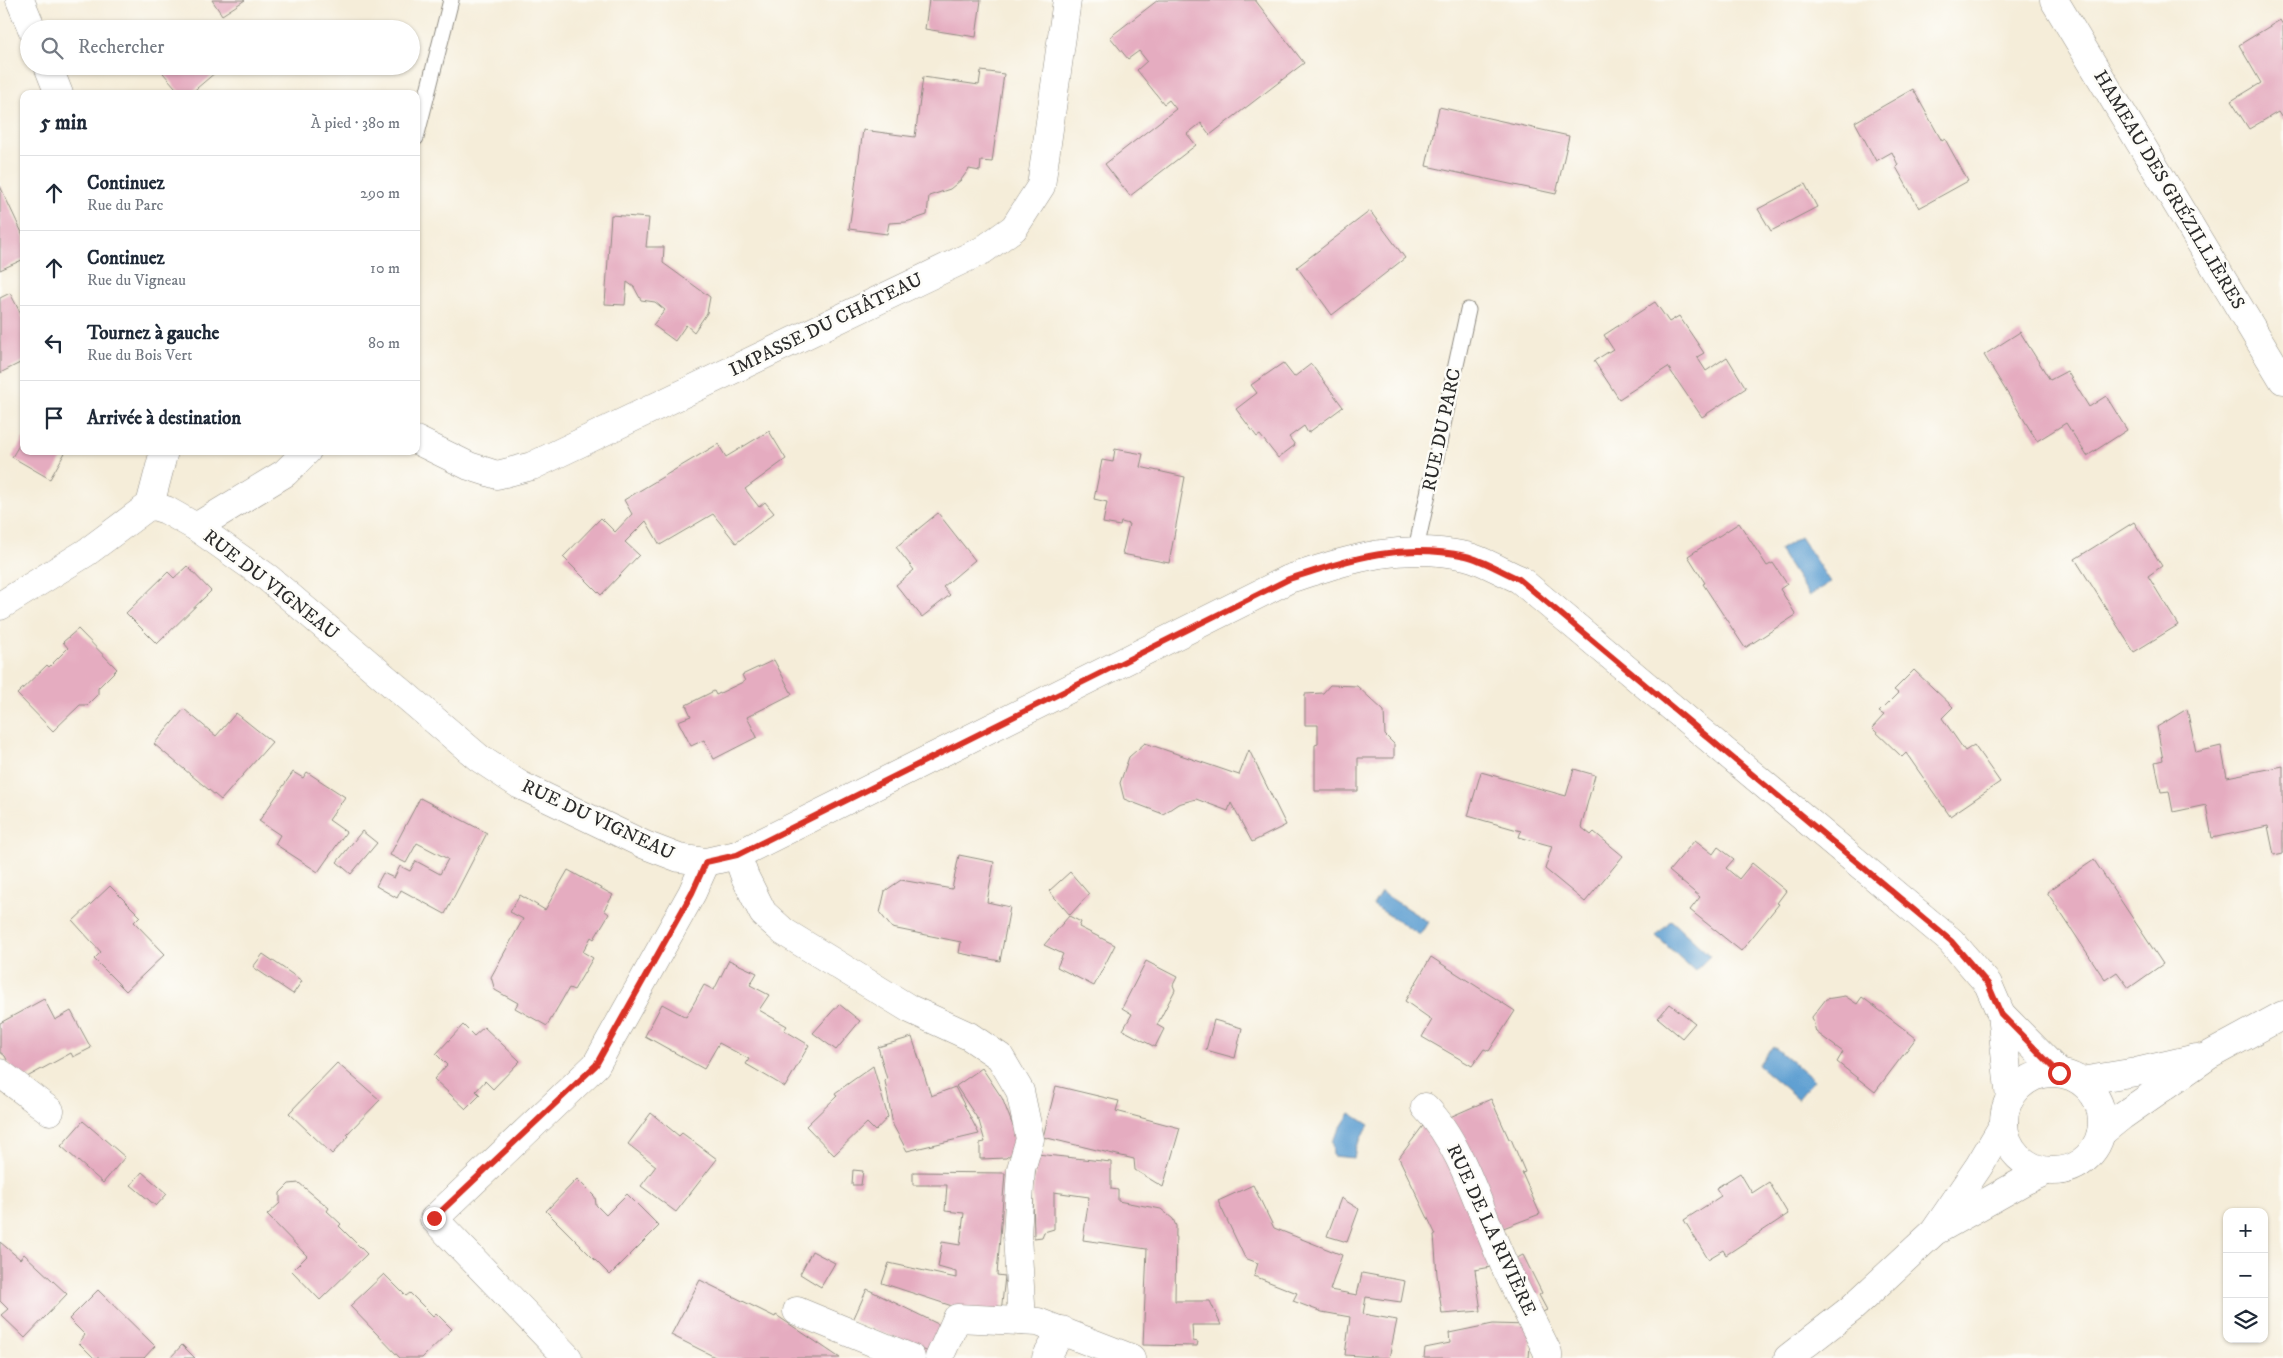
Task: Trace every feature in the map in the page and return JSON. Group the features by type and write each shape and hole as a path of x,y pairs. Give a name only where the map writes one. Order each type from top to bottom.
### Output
{"street":[{"path":"20,0 28,20"},
{"name":"IMPASSE DU CHÂTEAU","path":"420,442 469,466 497,474 532,466 983,250 1014,228 1041,186 1068,0"},
{"name":"HAMEAU DES GRÉZILLIÈRES","path":"2054,0 2283,380"},
{"path":"52,75 57,90"},
{"path":"0,606 87,552 150,505 163,455"},
{"path":"196,527 284,473 303,455"},
{"name":"RUE DU VIGNEAU","path":"150,505 166,510 196,527 268,578 479,758 512,780 645,845 679,858 706,862 737,855"},
{"path":"1022,1321 1017,1235 1021,1169 1030,1139 1020,1092 1000,1057 969,1036 910,1009 784,932 763,913 737,855 1289,579 1354,558 1416,549 1467,557 1519,579 1951,941 1988,984 2001,1014 2008,1140 2017,1155 2030,1165 2046,1171 2058,1171 2081,1162 2090,1155 2101,1133 2102,1118 2099,1104 2092,1091 2070,1077 2001,1014"},
{"path":"568,1358 434,1218 596,1065 692,893 706,862"},
{"path":"2101,1133 2122,1116 2208,1056 2283,1015"},
{"path":"1788,1358 1851,1309 1934,1232 1979,1166 2019,1087 2031,1078 2044,1073 2070,1077 2136,1072 2208,1056"},
{"path":"0,1073 50,1111"},
{"name":"RUE DE LA RIVIÈRE","path":"1425,1107 1440,1122 1455,1151 1502,1260 1548,1353 1548,1358"},
{"path":"1934,1232 2024,1181 2046,1171"},
{"path":"798,1312 911,1358"},
{"path":"939,1358 957,1318 1038,1322 1131,1358"},
{"path":"1046,1358 1062,1330"}],"lane":[{"path":"420,122 451,0"},
{"name":"RUE DU PARC","path":"1416,549 1468,310"}],"water":[{"path":"1800,537 1830,582 1809,596 1779,550"},
{"path":"1381,892 1428,922 1420,935 1373,905"},
{"path":"1671,920 1710,956 1695,971 1656,936"},
{"path":"1773,1046 1814,1080 1798,1099 1758,1065"},
{"path":"1350,1113 1369,1125 1356,1146 1354,1158 1333,1156 1332,1141"}],"building":[{"path":"212,0 245,0 222,15"},
{"path":"929,0 981,0 976,37 925,29"},
{"path":"1158,0 1255,0 1304,63 1210,135 1201,123 1187,134 1196,145 1130,196 1105,164 1176,109 1169,100 1164,104 1137,70 1147,61 1139,51 1128,59 1110,37"},
{"path":"2280,20 2283,25 2283,120 2278,112 2249,129 2231,101 2261,83 2239,45"},
{"path":"981,71 1004,74 992,162 981,161 980,171 969,169 961,180 950,189 929,196 927,215 906,222 889,223 887,234 849,229 863,130 915,137 923,77 979,85"},
{"path":"165,75 212,75 195,90 178,90"},
{"path":"1913,89 1942,141 1945,139 1968,181 1919,208 1896,167 1898,165 1892,152 1876,161 1855,122"},
{"path":"1439,107 1569,136 1556,194 1426,166"},
{"path":"1805,184 1817,207 1771,231 1758,209"},
{"path":"0,186 20,228 20,261 0,270"},
{"path":"1370,211 1405,258 1332,315 1297,267"},
{"path":"611,215 649,218 646,247 664,247 663,263 710,297 707,313 694,332 686,325 675,341 653,325 665,310 655,302 641,300 634,287 627,282 625,305 605,304"},
{"path":"10,293 20,312 20,363 0,373 0,298"},
{"path":"1655,302 1669,322 1679,316 1704,353 1697,357 1706,371 1727,357 1746,388 1702,417 1668,367 1619,399 1594,361 1613,349 1604,335"},
{"path":"2020,332 2050,380 2067,371 2089,407 2106,396 2127,430 2087,456 2066,423 2037,441 1984,355"},
{"path":"1283,363 1294,377 1311,364 1343,407 1308,433 1304,426 1289,437 1295,445 1278,458 1260,435 1257,437 1236,409 1257,393 1251,385"},
{"path":"769,431 786,459 745,489 759,507 765,502 774,513 736,543 713,514 660,545 646,521 625,542 639,555 601,595 563,557 601,518 615,532 632,514 624,500 718,444 726,457"},
{"path":"20,444 20,455 64,455 50,479 12,457"},
{"path":"1115,449 1143,454 1140,467 1185,477 1169,563 1122,554 1129,524 1121,522 1120,526 1103,523 1107,502 1094,499 1102,460 1113,462"},
{"path":"938,513 975,560 943,587 950,595 922,617 896,585 914,570 896,547"},
{"path":"2134,522 2162,566 2148,576 2178,625 2134,652 2075,559"},
{"path":"1739,523 1767,566 1773,563 1787,584 1780,589 1796,615 1745,648 1703,584 1705,583 1688,556"},
{"path":"187,566 211,591 157,644 126,613 168,572 174,578"},
{"path":"78,629 117,669 98,688 98,694 87,705 80,705 53,731 17,694 68,648 63,642"},
{"path":"774,660 792,694 747,717 757,737 714,759 704,740 691,746 678,721 691,716 686,705 714,691 716,695 745,681 742,675"},
{"path":"1914,670 1953,707 1942,718 1965,751 1974,745 2000,782 1950,816 1906,753 1902,757 1872,728 1884,715 1879,712 1898,693 1894,690"},
{"path":"1330,685 1357,686 1384,711 1385,735 1394,744 1394,758 1358,758 1358,791 1315,791 1315,745 1318,744 1318,725 1305,725 1305,694 1323,693"},
{"path":"184,709 216,736 236,713 272,742 221,800 154,744"},
{"path":"2187,709 2196,752 2221,746 2227,777 2283,766 2283,853 2274,855 2268,826 2212,838 2206,805 2173,812 2169,791 2161,792 2155,762 2163,760 2157,727"},
{"path":"1145,743 1239,775 1249,750 1286,825 1252,842 1231,803 1228,811 1196,799 1178,804 1163,814 1124,799 1120,783 1129,757"},
{"path":"1574,769 1595,775 1581,827 1591,835 1594,832 1623,856 1585,902 1545,869 1552,846 1519,837 1521,831 1468,816 1481,772 1566,796"},
{"path":"293,772 303,778 307,772 345,797 329,820 346,832 318,872 275,844 280,835 259,821"},
{"path":"420,798 487,833 445,914 401,890 397,898 376,886 383,873 394,878 400,866 410,871 416,861 440,874 448,859 417,843 406,863 390,855"},
{"path":"362,831 377,843 351,874 337,862"},
{"path":"1695,840 1713,854 1718,847 1734,859 1726,868 1739,879 1752,863 1786,891 1777,903 1779,904 1741,951 1690,910 1700,897 1669,871"},
{"path":"959,855 994,862 987,902 1010,907 1000,961 959,953 961,942 892,928 880,913 885,891 901,880 952,889"},
{"path":"2094,860 2163,964 2129,988 2117,972 2105,980 2047,892"},
{"path":"568,870 613,895 604,910 609,914 594,939 591,937 583,952 593,958 574,990 569,988 547,1026 515,1008 518,1003 495,990 491,977 523,919 510,912 520,895 545,910"},
{"path":"1070,872 1089,894 1070,915 1049,891"},
{"path":"110,886 140,916 134,922 165,954 126,991 94,959 101,952 73,921"},
{"path":"1069,916 1081,922 1079,927 1115,945 1094,986 1057,967 1063,954 1044,945"},
{"path":"263,954 302,981 293,994 253,967"},
{"path":"1431,957 1515,1011 1489,1051 1484,1049 1472,1066 1422,1037 1432,1020 1405,1001"},
{"path":"729,960 757,973 750,985 769,995 759,1010 787,1026 784,1030 809,1045 785,1087 746,1064 749,1059 719,1043 704,1069 645,1036 662,1004 686,1017 704,985 714,990"},
{"path":"1146,961 1177,977 1173,985 1175,990 1157,1025 1164,1029 1155,1047 1123,1030 1132,1014 1122,1008"},
{"path":"1845,996 1857,1004 1862,997 1916,1038 1875,1092 1837,1062 1843,1052 1816,1032 1812,1017 1826,999"},
{"path":"44,999 55,1020 71,1011 91,1048 73,1057 71,1053 18,1082 5,1056 0,1052 0,1023"},
{"path":"839,1004 860,1021 836,1050 813,1033"},
{"path":"1670,1004 1695,1023 1682,1038 1658,1018"},
{"path":"1214,1020 1242,1028 1235,1058 1206,1050"},
{"path":"463,1025 474,1036 484,1027 520,1061 493,1089 485,1081 476,1091 480,1095 466,1109 434,1079 447,1065 436,1054"},
{"path":"912,1037 931,1096 955,1087 979,1134 907,1151 893,1125 885,1081 887,1079 878,1047"},
{"path":"337,1063 380,1100 347,1134 349,1136 332,1154 289,1113"},
{"path":"873,1066 888,1117 875,1131 867,1123 834,1155 806,1126 837,1096 835,1093"},
{"path":"982,1068 1002,1098 1018,1139 1017,1149 1006,1158 980,1159 980,1143 985,1142 979,1121 956,1086"},
{"path":"1056,1086 1119,1101 1116,1111 1180,1128 1163,1187 1135,1170 1134,1159 1043,1137"},
{"path":"1491,1099 1509,1139 1511,1139 1525,1172 1522,1173 1540,1214 1498,1230 1450,1117"},
{"path":"651,1113 679,1136 682,1133 717,1159 676,1212 641,1186 656,1166 628,1144"},
{"path":"83,1121 125,1157 103,1183 61,1146"},
{"path":"1425,1123 1450,1161 1496,1266 1475,1270 1481,1311 1442,1314 1437,1275 1434,1235 1436,1235 1399,1158"},
{"path":"1037,1154 1111,1162 1111,1189 1118,1190 1118,1201 1161,1209 1173,1219 1176,1226 1175,1301 1210,1301 1221,1325 1192,1325 1193,1341 1198,1342 1197,1346 1143,1345 1147,1249 1083,1240 1089,1197 1054,1192 1054,1229 1044,1232 1042,1237 1034,1238 1033,1192"},
{"path":"853,1170 863,1171 861,1185 852,1185"},
{"path":"142,1172 167,1194 156,1206 131,1185"},
{"path":"913,1172 1005,1173 997,1275 1005,1276 1001,1313 952,1306 882,1283 889,1263 956,1278 956,1272 938,1267 942,1242 960,1245 964,1213 945,1211 947,1185 913,1185"},
{"path":"1740,1173 1752,1193 1769,1182 1788,1214 1726,1255 1723,1250 1708,1259 1684,1220 1721,1196 1716,1188"},
{"path":"577,1179 595,1197 596,1205 606,1215 627,1194 659,1226 610,1275 546,1211"},
{"path":"299,1183 329,1208 327,1211 341,1224 339,1226 367,1254 320,1300 292,1271 307,1256 267,1215 280,1203 280,1193 289,1184"},
{"path":"1253,1185 1274,1228 1342,1255 1330,1290 1357,1295 1362,1273 1405,1281 1401,1302 1366,1297 1363,1314 1397,1320 1389,1358 1345,1355 1350,1317 1322,1312 1293,1301 1297,1293 1254,1276 1258,1263 1245,1258 1218,1201"},
{"path":"1341,1198 1359,1209 1347,1242 1327,1236"},
{"path":"0,1242 20,1259 24,1254 67,1294 25,1338 1,1315 8,1309 0,1301"},
{"path":"812,1251 835,1263 821,1287 800,1274"},
{"path":"1523,1255 1542,1293 1539,1295 1547,1310 1538,1314 1511,1261"},
{"path":"384,1274 406,1296 410,1293 433,1316 436,1313 452,1329 422,1358 400,1358 350,1306"},
{"path":"700,1280 775,1317 776,1315 840,1358 717,1358 671,1335"},
{"path":"867,1289 944,1327 931,1353 853,1320"},
{"path":"98,1290 155,1346 144,1358 94,1358 79,1343 85,1335 69,1319"},
{"path":"1493,1324 1528,1325 1531,1332 1529,1358 1424,1358 1425,1348 1450,1343 1449,1333"},
{"path":"182,1345 195,1358 170,1358"}],"route":[{"path":"434,1218 596,1065 692,893 706,862 737,855 1289,579 1354,558 1416,549 1467,557 1519,579 1951,941 1988,984 2001,1014 2059,1073"}]}
